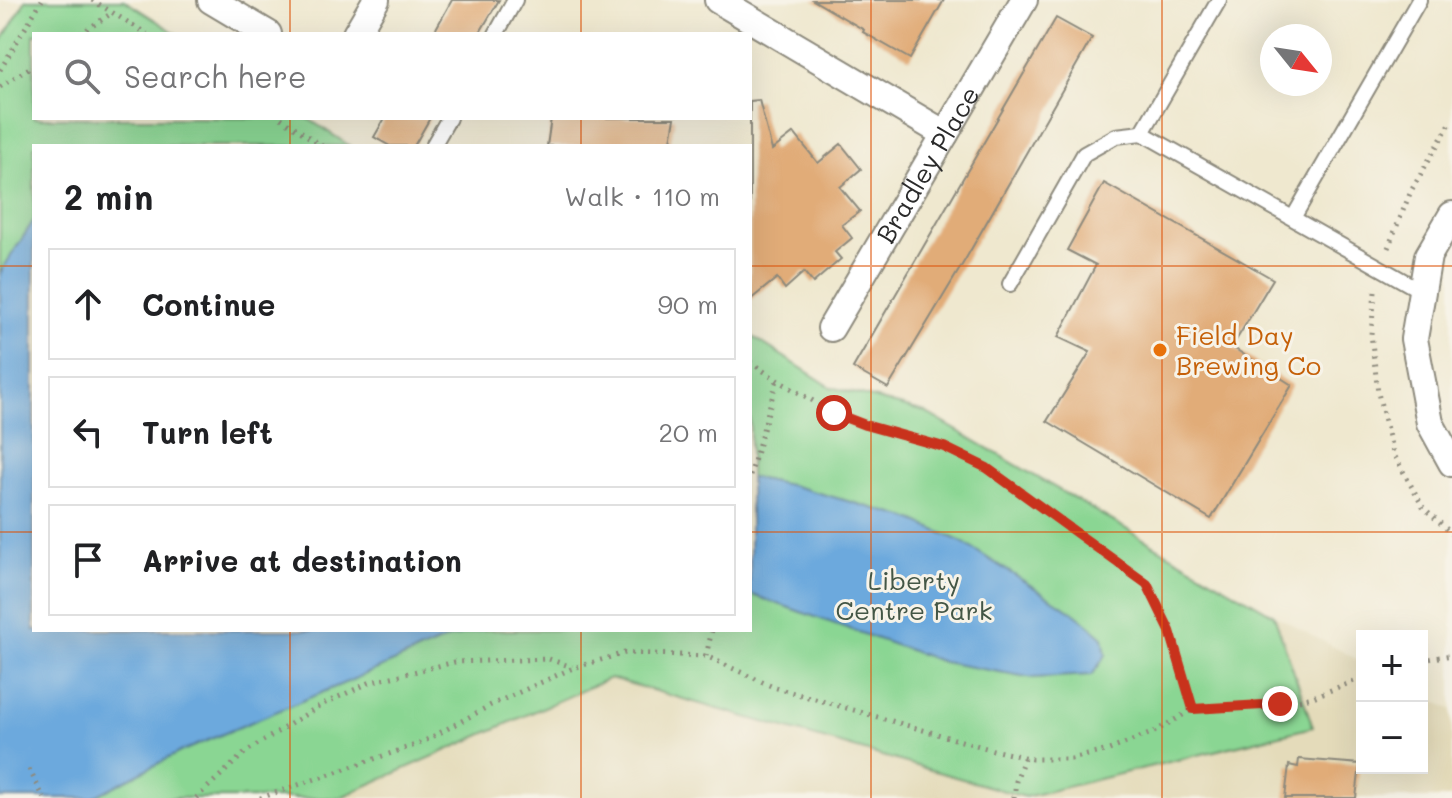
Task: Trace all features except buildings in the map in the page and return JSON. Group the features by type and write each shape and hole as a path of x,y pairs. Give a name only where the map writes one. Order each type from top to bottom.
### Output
{"street":[{"path":"211,0 265,32"},
{"path":"357,32 376,0"},
{"path":"718,0 945,134"},
{"name":"Bradley Place","path":"831,328 1024,0"},
{"path":"1452,215 1428,256 1414,339 1430,423 1452,463"}],"lane":[{"path":"497,32 515,0"},
{"path":"1142,133 1219,0"},
{"path":"1293,218 1419,0"},
{"path":"434,144 448,120"},
{"path":"1010,284 1084,154 1116,136 1142,133 1423,292"}],"path":[{"path":"0,70 42,0"},
{"path":"92,0 144,32"},
{"path":"83,32 112,13"},
{"path":"0,87 32,66"},
{"path":"284,120 319,144"},
{"path":"752,363 834,413 944,447 987,468 1147,584 1170,631 1193,709"},
{"path":"752,468 777,380"},
{"path":"706,656 712,632"},
{"path":"260,798 421,743 491,705 573,668 625,653 706,656 773,687 1024,758 1071,759 1109,750 1154,732 1193,709 1280,704 1313,697 1356,680"},
{"path":"1428,659 1452,655"},
{"path":"196,798 247,751 319,706 371,682 455,662 549,659 573,668"},
{"path":"1014,798 1024,758"},
{"path":"29,769 44,798"}],"shaded area":[{"path":"1274,615 1356,659 1356,774 1428,774 1428,697 1452,710 1452,798 339,798 610,678 1025,797 1313,727"}],"green space":[{"name":"Liberty Centre Park","path":"26,0 124,0 174,32 32,32 32,120 310,120 347,144 32,144 32,632 752,632 752,336 831,387 925,412 1274,615 1313,727 1025,797 610,678 339,798 0,798 0,44"}],"water":[{"path":"32,223 32,632 474,632 449,638 180,752 92,798 0,798 0,273"},
{"path":"752,477 908,518 962,542 1076,614 1103,637 1106,655 1092,675 1033,678 943,662 752,595"}],"place":[{"name":"Field Day Brewing Co","path":"1160,350"}],"route":[{"path":"834,413 944,447 987,468 1147,584 1170,631 1193,709 1280,704"}]}
